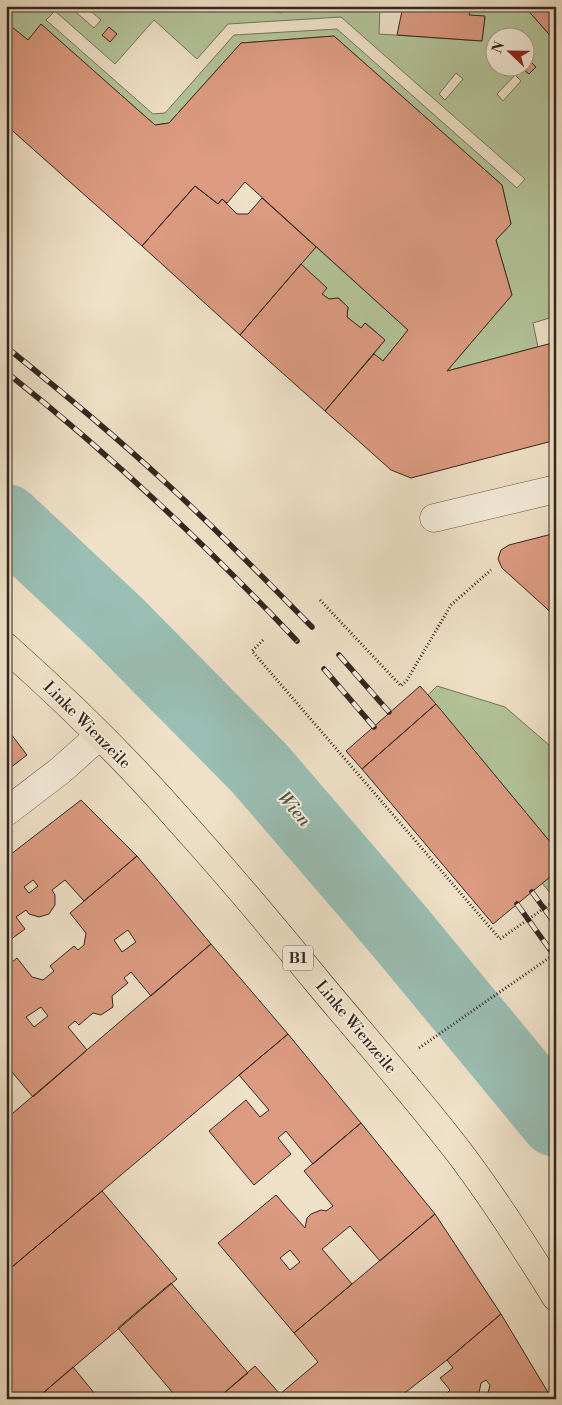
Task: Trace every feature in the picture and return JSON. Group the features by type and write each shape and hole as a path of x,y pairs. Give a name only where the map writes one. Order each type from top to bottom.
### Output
{"main road":[{"name":"Linke Wienzeile","path":"6,647 99,736 181,822 420,1103 458,1151 503,1214 556,1297"}],"street":[{"path":"434,518 556,489"},
{"path":"6,812 61,770 99,736"}],"path":[{"path":"320,600 401,686 408,680 451,605 491,570"},
{"path":"263,640 252,651 500,939 556,900"},
{"path":"418,1048 556,953"}],"green space":[{"path":"6,6 69,6 94,28 101,20 85,6 274,6 273,12 282,13 283,6 380,6 379,34 482,41 485,17 469,15 471,6 524,6 556,42 556,227 552,230 556,241 556,316 533,323 538,347 447,371 512,295 496,240 511,224 502,185 334,36 241,43 169,123 155,125 41,25 28,40 6,24","holes":["55,11 115,64 154,20 197,59 228,24 341,17 525,179 517,188 337,29 234,35 165,113 153,114 46,20","456,73 463,79 445,100 439,94"]},
{"path":"316,247 408,330 383,361 374,354 385,340 366,323 361,328 347,317 348,307 339,298 329,299 322,294 301,264"},
{"path":"437,686 505,707 556,751 556,849 428,695"},
{"path":"556,872 556,900 542,883"}],"building":[{"path":"403,6 471,6 469,15 485,16 482,41 397,35"},
{"path":"524,6 556,6 556,42"},
{"path":"7,23 28,40 41,24 155,125 169,123 241,43 334,36 502,185 511,224 496,240 512,295 447,371 556,342 556,440 411,478 391,470 325,411 374,354 383,361 408,330 245,182 227,203 222,199 218,204 195,186 142,246 6,125"},
{"path":"109,27 117,34 110,42 102,35"},
{"path":"195,186 218,204 222,199 237,214 248,214 262,198 316,247 240,335 142,246"},
{"path":"301,264 327,288 322,294 329,299 338,298 348,307 347,317 361,328 365,323 385,340 325,411 240,335"},
{"path":"556,533 556,617 502,568 498,559 501,550 509,545"},
{"path":"420,686 436,704 362,769 346,751"},
{"path":"436,704 556,849 556,872 493,924 362,769"},
{"path":"11,734 27,755 6,771 6,738"},
{"path":"81,800 137,856 84,901 65,880 52,890 55,895 55,905 49,914 39,917 29,914 26,910 16,917 25,929 6,943 6,858","holes":["33,880 38,886 29,893 24,887"]},
{"path":"137,856 211,944 151,996 131,972 124,978 128,983 112,996 113,1007 101,1015 93,1013 79,1025 75,1021 68,1027 87,1050 33,1097 6,1065 6,967 17,958 32,977 43,980 54,971 50,966 74,946 78,950 84,945 86,933 70,913","holes":["128,930 136,942 122,952 114,940","41,1007 48,1016 34,1027 26,1017"]},
{"path":"211,944 288,1034 6,1272 6,1119"},
{"path":"288,1034 361,1123 313,1164 286,1131 278,1138 291,1154 254,1185 209,1131 246,1100 260,1117 269,1110 239,1075"},
{"path":"361,1123 435,1214 380,1261 350,1226 322,1249 352,1284 294,1333 218,1243 276,1195 305,1228 307,1218 311,1214 321,1210 326,1211 333,1206 304,1171","holes":["290,1250 300,1262 290,1270 280,1258"]},
{"path":"102,1191 177,1279 36,1399 6,1399 6,1272"},
{"path":"435,1214 501,1314 447,1360 397,1399 217,1399 255,1366 280,1394 318,1362 294,1333"},
{"path":"171,1283 248,1373 217,1399 178,1399 118,1328"},
{"path":"501,1314 552,1399 441,1399 450,1390 440,1378 453,1368 447,1360","holes":["486,1380 490,1385 488,1393 483,1398 479,1393 481,1383"]},
{"path":"73,1367 99,1399 36,1399"}],"waterway":[{"name":"Wien","path":"6,520 118,625 260,769 400,932 556,1121"}],"railway":[{"path":"6,347 166,483 222,536 312,627"},
{"path":"6,372 83,435 156,501 228,570 297,641"},
{"path":"339,655 389,712"},
{"path":"324,669 374,727"},
{"path":"532,892 556,925"},
{"path":"517,904 556,958"}]}
